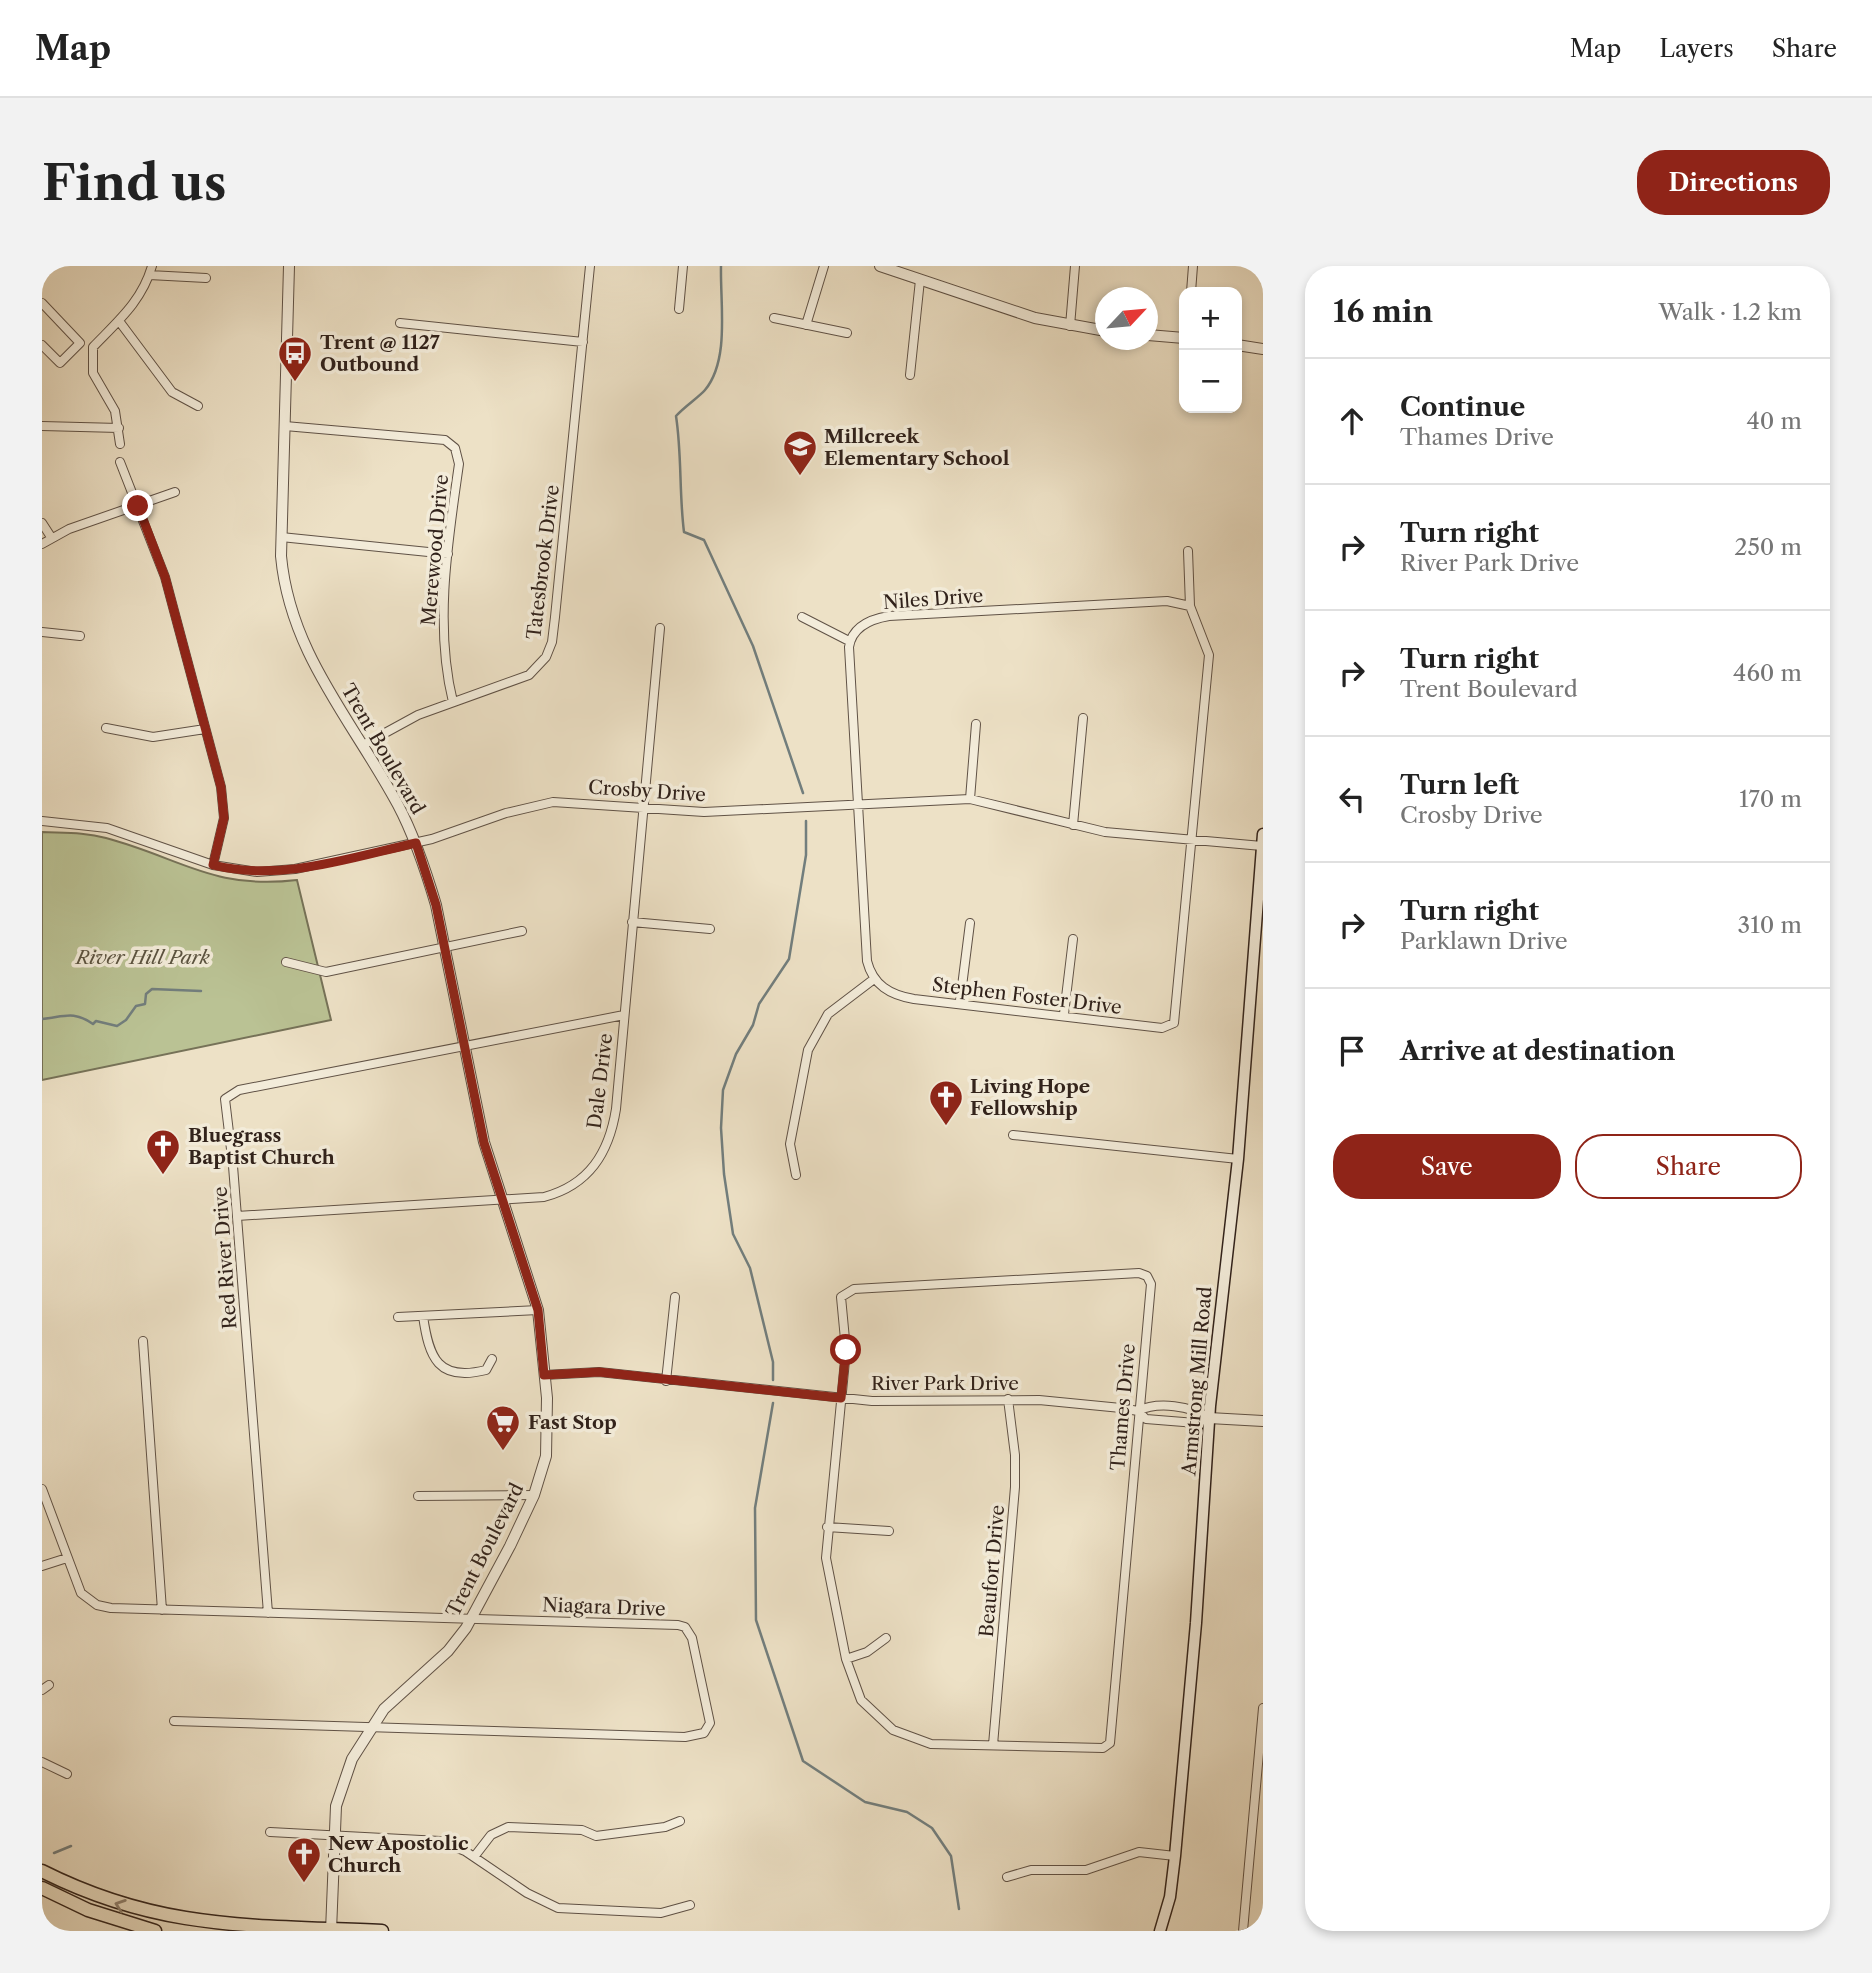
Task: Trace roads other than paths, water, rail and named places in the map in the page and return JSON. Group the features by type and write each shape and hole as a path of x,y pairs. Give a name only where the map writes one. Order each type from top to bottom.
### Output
{"main road":[{"name":"Armstrong Mill Road","path":"1160,1931 1170,1897 1175,1856 1196,1623 1209,1418 1238,1159 1263,834"},
{"path":"42,1871 103,1899 162,1917 216,1925 382,1931"},
{"path":"42,1888 88,1910 155,1931"}],"street":[{"name":"Trent Boulevard","path":"289,266 282,537 285,591 299,636 416,843 436,905 484,1143 538,1310 548,1431 546,1456 534,1496 471,1618 447,1651 398,1695 371,1728 352,1759 343,1782 332,1836 331,1930"},
{"name":"Tatesbrook Drive","path":"363,745 418,715 529,675 546,657 552,642 590,266"},
{"path":"679,309 683,266"},
{"path":"806,325 824,266"},
{"path":"880,266 1016,312 1095,330"},
{"path":"1070,326 1075,266"},
{"path":"1191,287 1193,266"},
{"path":"120,444 115,411 93,373 93,347 144,290 151,270 206,278"},
{"path":"910,375 920,280"},
{"path":"42,303 80,343 93,347"},
{"path":"774,317 848,333"},
{"path":"119,321 172,392 198,406"},
{"path":"400,323 583,342"},
{"path":"1158,336 1179,338"},
{"path":"42,345 60,363 80,343"},
{"path":"1242,346 1263,349"},
{"path":"42,426 119,428"},
{"name":"Merewood Drive","path":"285,426 444,440 452,444 459,464 448,554 443,646 453,702"},
{"path":"120,462 165,577 224,803 222,833 213,865"},
{"path":"42,544 51,537 176,492"},
{"path":"42,523 51,537"},
{"path":"282,537 448,554"},
{"path":"1188,551 1190,606 1209,654 1192,840"},
{"name":"Niles Drive","path":"849,641 862,625 889,617 1146,602 1180,602 1190,606"},
{"path":"796,1175 790,1144 808,1050 828,1014 874,979 867,961 849,641 802,617"},
{"name":"Dale Drive","path":"237,1216 503,1201 563,1192 587,1176 602,1156 611,1136 616,1109 660,628"},
{"path":"42,632 79,636"},
{"path":"1073,825 1083,718"},
{"path":"970,799 976,724"},
{"path":"106,728 153,737 205,729"},
{"name":"Crosby Drive","path":"42,821 107,828 213,865 243,871 280,871 416,843 543,803 576,802 705,812 970,799 1124,835 1262,846"},
{"name":"Stephen Foster Drive","path":"874,979 893,994 903,997 1065,1014 1163,1028 1174,1023 1192,840"},
{"path":"632,922 710,929"},
{"path":"960,1002 970,923"},
{"path":"286,962 327,972 522,931"},
{"path":"1065,1014 1073,939"},
{"name":"Red River Drive","path":"268,1613 237,1216 224,1102 227,1096 239,1090 624,1015"},
{"path":"1013,1135 1238,1159"},
{"name":"Thames Drive","path":"1139,1273 1147,1276 1151,1284 1110,1743 1103,1748 931,1744 892,1730 862,1700 846,1659 829,1578 827,1527 841,1398 846,1338 839,1302 848,1290 1139,1273"},
{"path":"666,1381 675,1297"},
{"path":"398,1317 538,1310"},
{"path":"423,1316 426,1344 441,1367 450,1373 486,1370 492,1359"},
{"path":"143,1341 162,1610"},
{"name":"River Park Drive","path":"544,1375 599,1372 841,1398 901,1402 1008,1399 1105,1405 1138,1411 1146,1419 1196,1423 1209,1418 1263,1421"},
{"name":"Beaufort Drive","path":"993,1745 1015,1487 1016,1455 1008,1399"},
{"name":"River Park Drive","path":"1138,1411 1148,1406 1196,1410 1209,1418"},
{"name":"Niagara Drive","path":"42,1489 78,1588 90,1602 111,1608 471,1618 685,1628 692,1638 710,1715 708,1729 697,1736 685,1737 174,1721"},
{"path":"418,1496 534,1496"},
{"path":"827,1527 888,1531"},
{"path":"42,1566 67,1558"},
{"path":"846,1659 867,1652 886,1638"},
{"path":"1243,1931 1263,1708"},
{"path":"42,1762 67,1774"},
{"path":"474,1857 491,1835 508,1827 582,1830 596,1836 664,1827 680,1821"},
{"path":"270,1832 423,1838 454,1845 527,1893 567,1910 661,1913 690,1905"},
{"path":"1007,1877 1031,1870 1086,1870 1139,1852 1175,1856"}],"waterway":[{"path":"721,266 722,331 718,363 705,390 676,416 684,532 704,540 753,646 803,793"},
{"path":"773,1380 773,1362 750,1268 733,1234 724,1174 721,1128 723,1090 736,1054 753,1025 759,1004 789,959 806,855 806,821"},
{"path":"42,1019 74,1016 93,1024 96,1021 117,1026 126,1020 136,1006 145,1004 146,994 152,989 201,991"},
{"path":"773,1403 755,1508 756,1620 803,1761 865,1802 907,1812 932,1828 951,1856 959,1909"},
{"path":"54,1853 71,1846"}],"place":[{"name":"Trent @ 1127 Outbound","path":"295,383"},
{"name":"Millcreek Elementary School","path":"800,477"},
{"name":"Living Hope Fellowship","path":"946,1127"},
{"name":"Bluegrass Baptist Church","path":"163,1176"},
{"name":"Fast Stop","path":"503,1452"},
{"name":"New Apostolic Church","path":"304,1884"}],"park label":[{"name":"River Hill Park","path":"143,957"}]}
